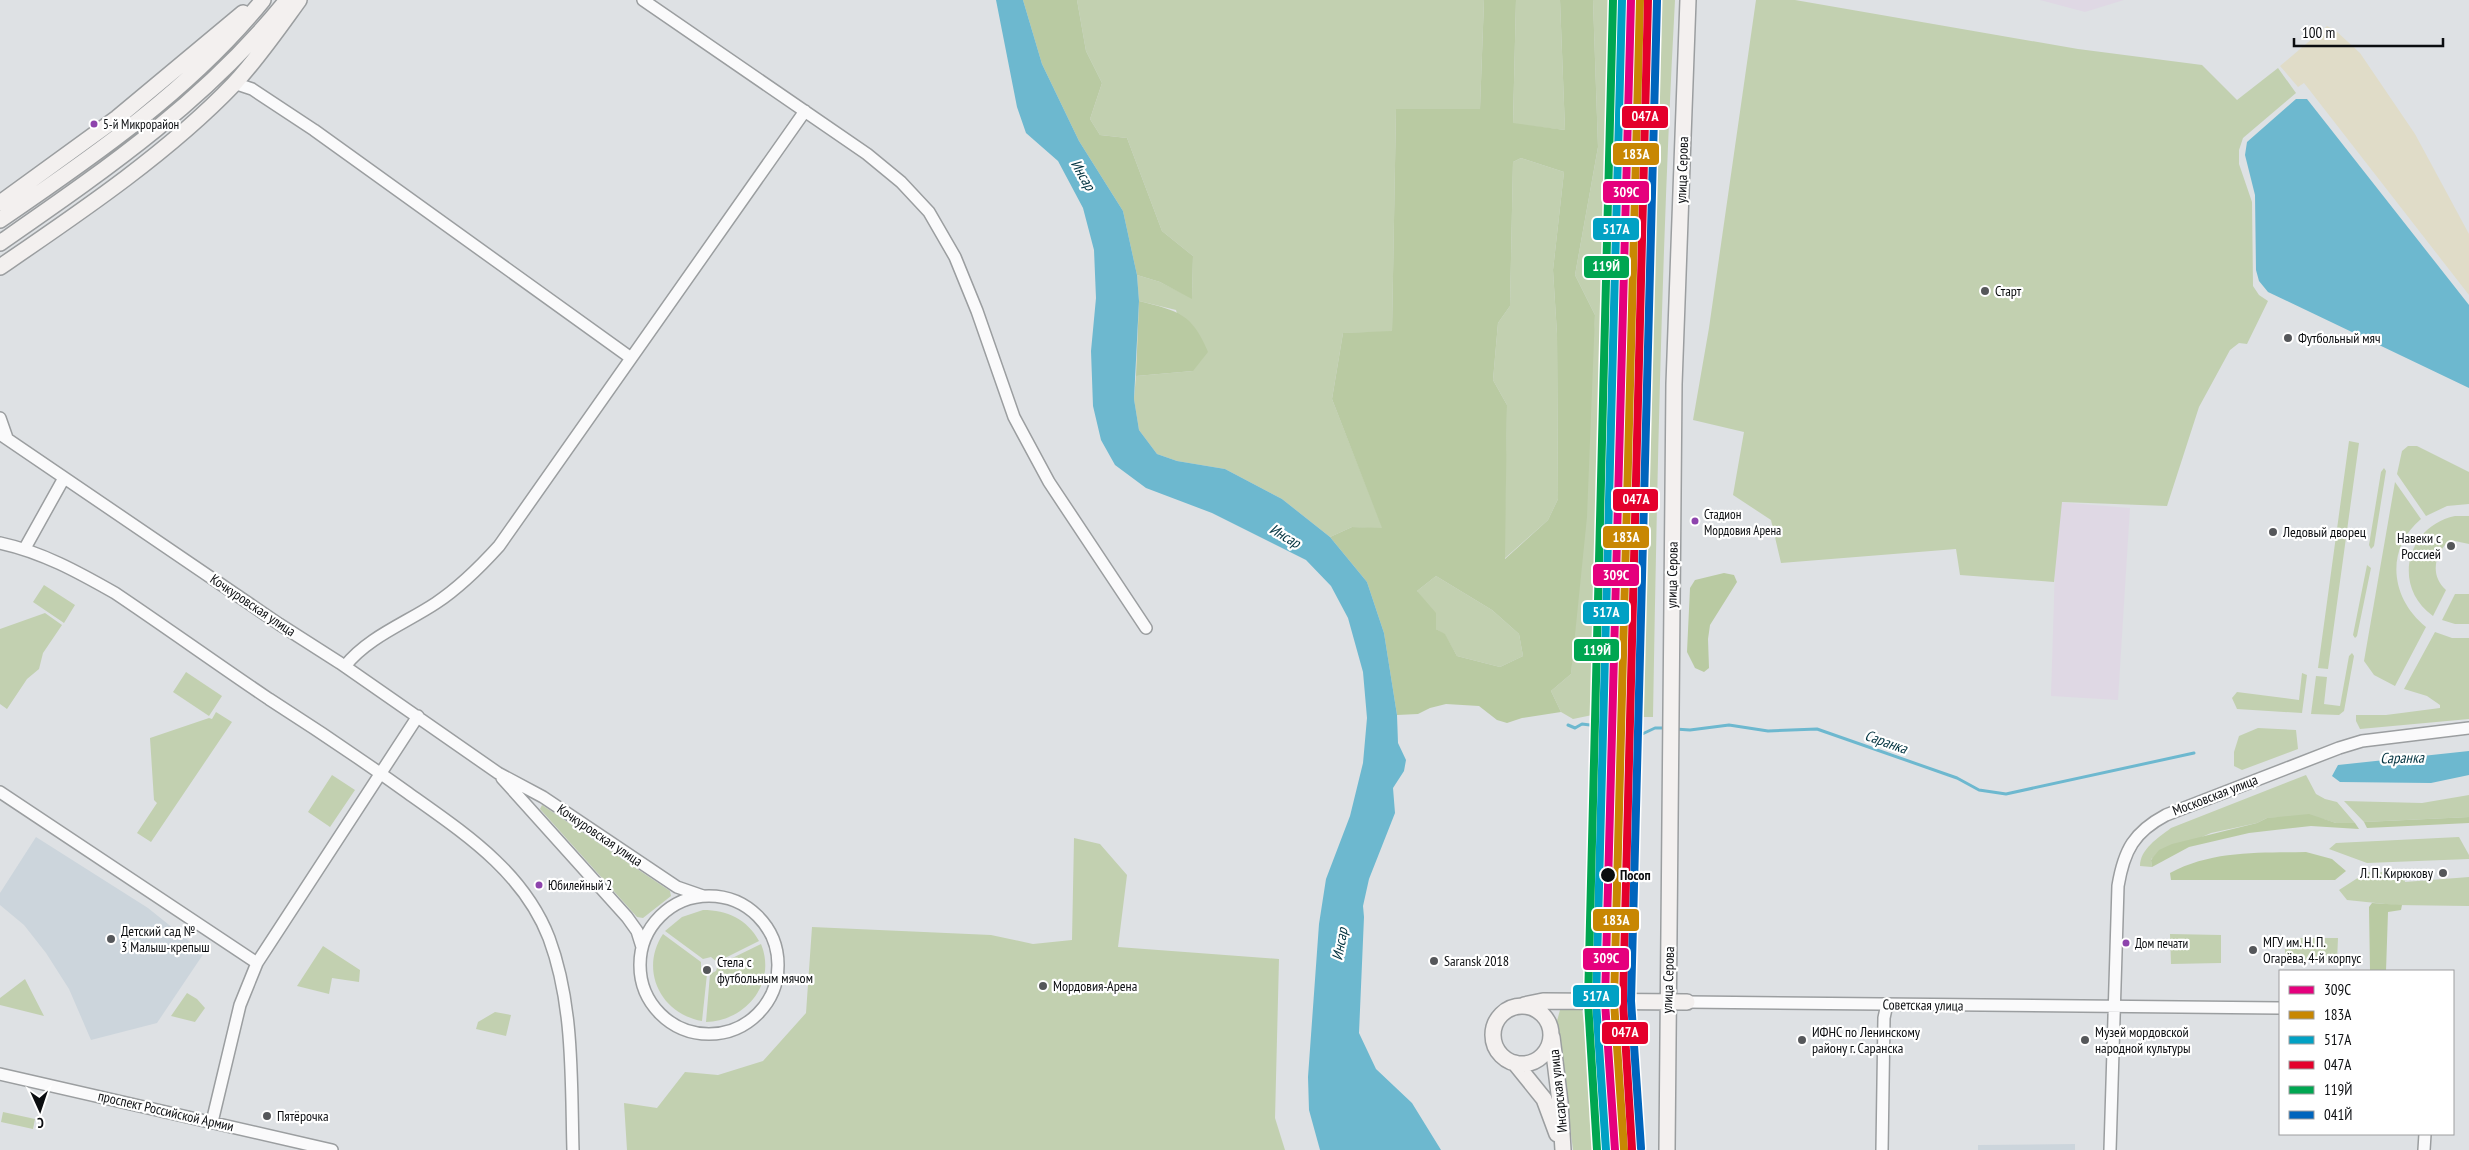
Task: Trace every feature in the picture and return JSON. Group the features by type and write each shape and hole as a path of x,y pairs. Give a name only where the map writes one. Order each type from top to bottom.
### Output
{"street":[{"path":"0,203 117,118 243,13 254,0"},
{"path":"0,220 80,165 184,82 226,43 263,0"},
{"path":"0,243 112,164 198,96 240,56 287,0"},
{"path":"0,266 116,184 176,136 254,62 300,0"},
{"path":"643,0 867,154 901,182 929,212 955,257 977,311 1014,417 1049,482 1146,628"},
{"name":"улица Серова","path":"1667,1150 1674,384 1688,0"},
{"path":"234,83 252,89 314,130 632,358"},
{"path":"345,666 356,651 443,598 491,555 805,111"},
{"name":"Кочкуровская улица","path":"0,418 2,437 279,624 345,666 498,773 543,797 677,887 703,896"},
{"path":"25,548 64,478"},
{"path":"0,543 25,548 73,570 115,593 380,773 490,854 525,893 540,919 558,967 564,995 569,1045 573,1150"},
{"path":"212,1122 240,1005 257,963 357,813 380,773 418,716"},
{"name":"Московская улица","path":"2110,1150 2118,886 2121,869 2132,843 2150,823 2166,815 2339,748 2362,741 2469,728"},
{"name":"Кочкуровская улица","path":"498,773 627,917 637,931 642,948"},
{"path":"0,792 257,963"},
{"path":"703,896 729,899 742,904 763,921 773,939 778,958 776,985 771,998 754,1019 743,1026 717,1035 703,1035 677,1027 656,1010 648,999 640,973 642,948 652,926 669,908 691,898 703,896"},
{"name":"Советская улица","path":"1520,1006 1543,1001 1566,1001 2279,1008"},
{"path":"1551,1032 1543,1015 1536,1010 1520,1006 1504,1013 1494,1027 1493,1036 1499,1052 1505,1058 1515,1063 1523,1064 1540,1058 1550,1044 1553,1013 1566,1001"},
{"path":"1882,1150 1884,1017 1887,1004"},
{"name":"Инсарская улица","path":"1551,1032 1556,1058 1563,1149"},
{"name":"Инсарская улица","path":"1515,1063 1544,1099 1563,1149"},
{"name":"проспект Российской Армии","path":"0,1074 332,1150"},
{"path":"2424,1150 2425,1135"}],"shaded area":[{"path":"1620,0 1636,0 1618,713 1602,713"},
{"path":"2040,0 2124,0 2085,12"},
{"path":"2057,502 2130,508 2118,700 2051,696"},
{"name":"Детский сад № 3 Малыш-крепыш","path":"36,837 148,908 204,953 157,1023 91,1040 69,989 46,953 24,925 0,905 0,893"},
{"path":"2075,1144 2075,1150 1978,1150 1978,1145"}],"green space":[{"path":"1023,0 1077,0 1086,51 1102,83 1090,119 1100,135 1127,138 1162,231 1193,256 1192,299 1160,282 1137,275 1123,211 1079,141 1042,64"},
{"path":"1077,0 1484,0 1480,109 1396,109 1392,332 1343,333 1332,399 1383,529 1352,527 1330,537 1282,499 1225,469 1177,461 1157,454 1139,430 1134,399 1136,376 1193,371 1176,310 1139,301 1137,275 1160,282 1192,298 1193,256 1162,231 1127,138 1100,135 1090,119 1102,83 1086,51"},
{"path":"1484,0 1516,0 1513,123 1565,130 1560,0 1593,0 1598,147 1575,275 1595,315 1587,517 1571,674 1551,691 1561,712 1522,718 1507,723 1497,720 1479,706 1446,704 1430,708 1418,714 1397,715 1384,633 1367,582 1330,537 1352,527 1382,528 1332,399 1343,333 1392,331 1396,109 1480,109","holes":["1521,158 1564,172 1553,270 1557,334 1558,499 1548,520 1505,559 1507,405 1493,380 1498,323 1510,306 1513,162","1436,576 1492,610 1519,634 1523,656 1500,667 1457,656 1445,634 1436,629 1436,613 1417,591"]},
{"path":"1516,0 1560,0 1565,130 1513,124"},
{"path":"1593,0 1620,0 1602,713 1573,719 1561,712 1551,691 1571,674 1595,315 1575,275 1598,147"},
{"path":"1658,0 1675,0 1661,358 1653,717 1635,717 1647,448"},
{"name":"Старт","path":"1756,0 1795,0 2078,49 2202,65 2237,100 2278,68 2296,93 2243,138 2239,150 2239,164 2252,202 2253,286 2259,295 2268,301 2247,344 2239,343 2230,350 2199,407 2167,506 2062,502 2054,582 1960,575 1956,549 1781,563 1771,520 1733,495 1744,432 1693,420 1709,328"},
{"path":"1521,158 1564,172 1553,270 1557,334 1558,499 1548,520 1504,559 1507,405 1493,380 1498,323 1510,306 1513,162"},
{"path":"1139,301 1174,311 1189,321 1196,329 1208,352 1193,371 1136,376"},
{"path":"2349,441 2359,443 2328,669 2318,668"},
{"path":"2408,446 2417,446 2469,472 2469,504 2447,506 2426,516 2397,474 2402,451"},
{"path":"2384,468 2386,471 2374,546 2371,549 2369,545 2381,472"},
{"path":"2395,482 2421,519 2409,531 2397,559 2396,573 2399,588 2405,602 2414,615 2426,627 2395,686 2374,675 2364,661"},
{"path":"2455,516 2469,516 2469,544 2450,540 2441,551 2436,564 2436,571 2437,578 2446,590 2433,616 2420,604 2412,589 2409,574 2410,559 2416,544 2425,532 2439,522"},
{"path":"2367,565 2371,568 2357,636 2355,638 2353,635"},
{"path":"1724,573 1734,575 1737,582 1710,625 1708,639 1709,668 1704,672 1695,668 1687,652 1690,588 1695,580"},
{"path":"1436,576 1492,610 1519,634 1523,656 1500,667 1457,656 1445,635 1436,629 1417,591"},
{"path":"44,585 75,605 64,623 33,602"},
{"path":"2455,594 2469,594 2469,624 2455,624 2442,620"},
{"path":"45,613 62,625 43,653 39,669 27,679 7,709 0,704 0,629"},
{"path":"2435,632 2452,638 2469,638 2469,719 2360,729 2356,721 2356,715 2386,715 2440,708 2440,705 2427,696 2404,689"},
{"path":"2352,653 2354,656 2344,711 2339,715 2311,714 2316,676 2327,677 2324,704 2340,706 2349,656"},
{"path":"186,672 222,696 209,716 173,692"},
{"path":"2302,673 2307,675 2302,713 2237,709 2232,698 2237,692 2299,700"},
{"path":"216,712 232,722 151,842 137,833 157,803 154,800 150,738 209,718 212,719"},
{"path":"2258,728 2296,730 2298,749 2242,770 2234,766 2234,752 2239,736"},
{"path":"332,775 355,790 330,827 308,812"},
{"path":"2306,775 2316,794 2337,802 2355,823 2336,823 2323,819 2267,818 2257,823 2211,833 2151,859 2152,867 2140,866 2146,849 2171,828"},
{"path":"2469,795 2469,817 2364,822 2344,801 2422,803"},
{"path":"542,805 670,891 671,896 643,918 637,917 540,809"},
{"path":"2309,814 2336,823 2355,823 2359,829 2311,826 2249,833 2189,847 2152,867 2151,860 2159,850 2172,844 2257,823 2267,818"},
{"path":"2469,817 2469,823 2367,828 2364,822"},
{"path":"2459,837 2469,855 2469,859 2367,863 2329,849 2336,843"},
{"name":"Мордовия-Арена","path":"1074,838 1100,844 1127,875 1118,947 1279,959 1275,1118 1285,1150 627,1150 624,1103 657,1108 685,1072 718,1075 763,1061 806,1013 812,927 991,935 1033,944 1072,940"},
{"path":"2306,852 2332,859 2346,871 2335,880 2171,880 2170,873 2203,860 2236,854"},
{"path":"2367,872 2403,872 2405,882 2469,877 2469,906 2395,905 2347,900 2339,890"},
{"path":"2372,903 2402,905 2401,910 2388,912 2386,970 2370,970 2369,907"},
{"path":"703,910 712,910 736,917 749,927 759,941 717,962 711,957 703,959 665,931 682,917"},
{"path":"663,934 701,962 701,970 707,974 702,1021 688,1017 675,1010 665,1000 658,988 654,976 653,962 656,948"},
{"path":"2170,934 2221,935 2221,963 2171,964"},
{"path":"2285,938 2338,938 2337,961 2285,961"},
{"path":"761,944 765,959 765,972 761,986 754,997 734,1015 721,1020 706,1022 710,974 716,971 718,965"},
{"path":"323,946 360,970 359,982 332,978 329,994 297,986"},
{"path":"25,979 44,1016 0,1005 0,998"},
{"path":"187,993 197,999 205,1008 195,1022 171,1016"},
{"path":"1582,1009 1595,1150 1573,1150 1557,1021 1560,1010"},
{"path":"495,1012 511,1015 506,1036 476,1029 478,1022"},
{"path":"3,1112 35,1119 33,1129 1,1122"}],"sand":[{"path":"2327,26 2335,30 2360,53 2415,134 2469,234 2469,295 2304,83 2298,87 2280,66"}],"water":[{"name":"Инсар","path":"996,0 1023,0 1042,64 1079,141 1123,211 1137,275 1139,301 1134,399 1139,430 1157,454 1177,461 1225,469 1282,499 1330,537 1367,582 1384,633 1397,715 1398,743 1406,760 1404,771 1393,788 1395,813 1369,879 1363,906 1359,1033 1376,1069 1412,1103 1441,1150 1320,1150 1309,1110 1308,1077 1319,924 1326,879 1350,816 1363,763 1367,718 1363,672 1348,618 1331,586 1306,560 1212,513 1146,488 1115,465 1101,440 1093,406 1091,351 1096,298 1094,250 1083,208 1058,161 1026,133 1017,107"},
{"path":"2296,99 2307,99 2469,305 2469,388 2268,292 2259,281 2256,270 2255,195 2245,155 2247,142"},
{"path":"2469,751 2469,775 2431,783 2340,782 2332,776 2338,765"}],"waterway":[{"name":"Саранка","path":"1568,725 1575,728 1582,724 1590,725 1638,736 1655,728 1666,728"},
{"name":"Саранка","path":"1675,729 1690,730 1729,725 1768,731 1817,729 1957,778 1979,790 2006,794 2194,753"}],"transit line":[{"name":"119Й","path":"1597,1150 1588,1002 1613,0"},
{"name":"517А","path":"1606,1150 1596,1002 1622,0"},
{"name":"309С","path":"1615,1150 1605,1002 1631,0"},
{"name":"183А","path":"1624,1149 1614,1002 1640,0"},
{"name":"047А","path":"1632,1149 1623,1002 1648,0"},
{"name":"041Й","path":"1641,1148 1631,1001 1657,1"}],"place":[{"name":"5-й Микрорайон","path":"94,124"},
{"name":"Старт","path":"1985,291"},
{"name":"Футбольный мяч","path":"2288,338"},
{"name":"Стадион Мордовия Арена","path":"1695,521"},
{"name":"Ледовый дворец","path":"2273,532"},
{"name":"Навеки с Россией","path":"2451,546"},
{"name":"Л. П. Кирюкову","path":"2443,873"},
{"name":"Посоп","path":"1608,875"},
{"name":"Юбилейный 2","path":"539,885"},
{"name":"Детский сад № 3 Малыш-крепыш","path":"111,939"},
{"name":"Дом печати","path":"2126,943"},
{"name":"МГУ им. Н. П. Огарёва, 4-й корпус","path":"2253,950"},
{"name":"Saransk 2018","path":"1434,961"},
{"name":"Стела с футбольным мячом","path":"707,970"},
{"name":"Мордовия-Арена","path":"1043,986"},
{"name":"ИФНС по Ленинскому району г. Саранска","path":"1802,1040"},
{"name":"Музей мордовской народной культуры","path":"2085,1040"},
{"name":"Пятёрочка","path":"267,1116"}]}
